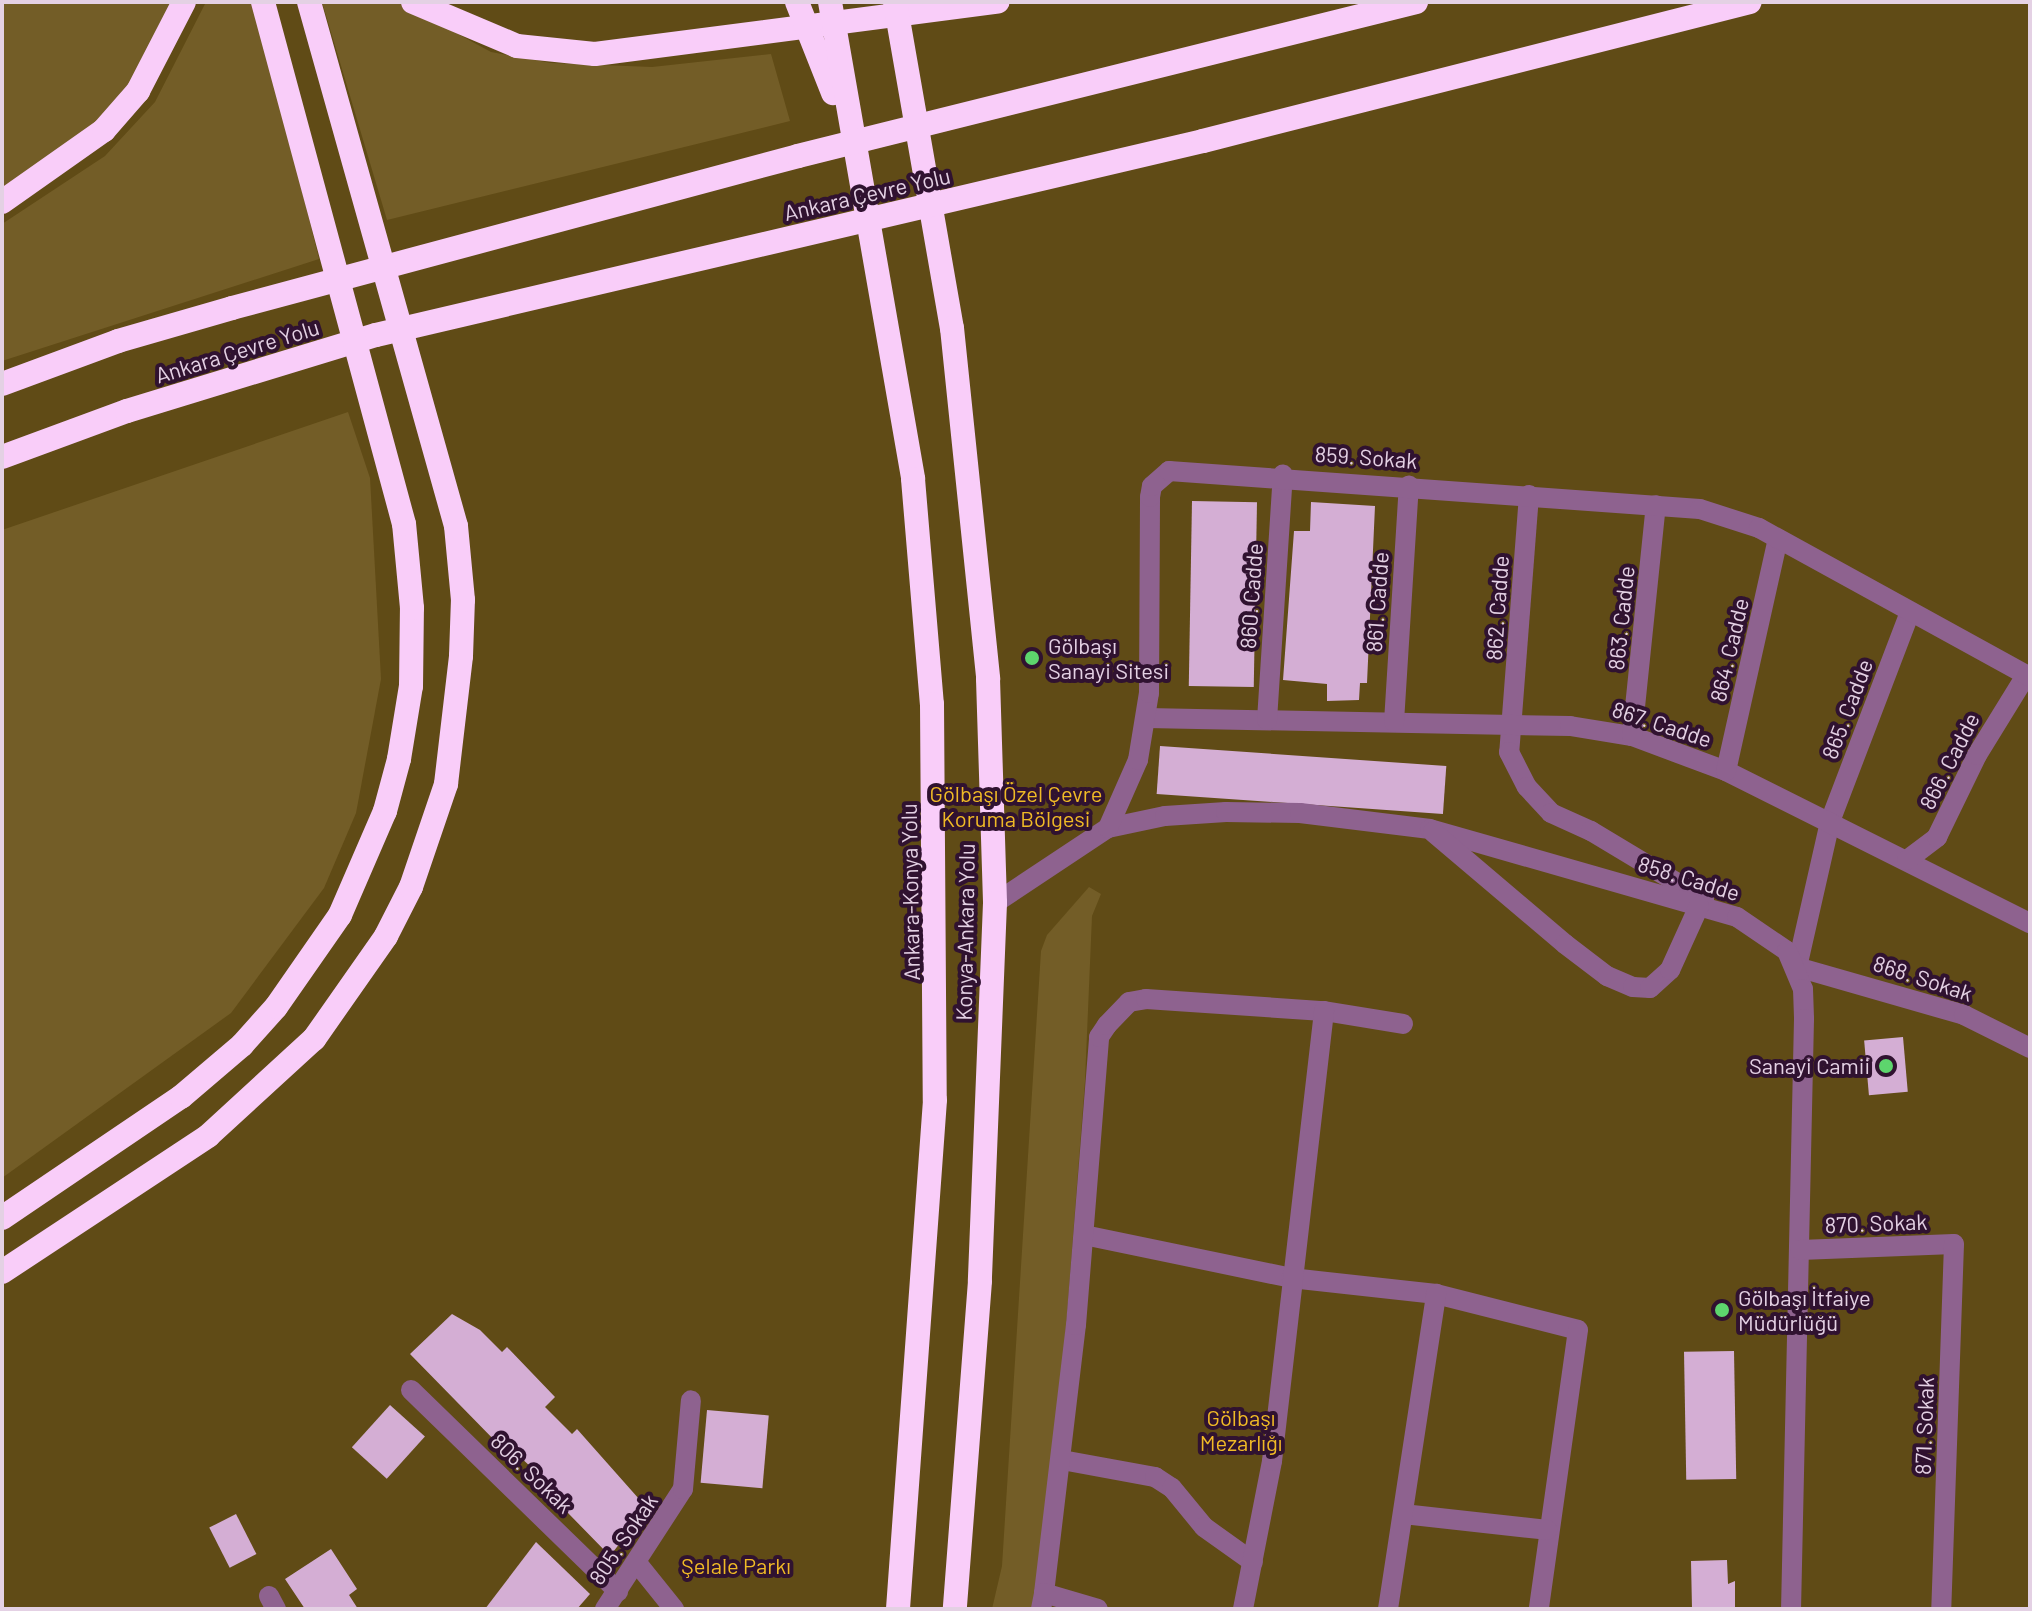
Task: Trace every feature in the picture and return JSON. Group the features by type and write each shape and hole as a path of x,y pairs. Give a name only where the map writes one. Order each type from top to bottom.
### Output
{"highway":[{"path":"2,202 38,181 104,130 138,91 184,2"},
{"path":"2,1218 181,1097 242,1045 301,977 363,868 399,759 411,686 412,608 404,524 263,2"},
{"path":"2,1272 208,1136 277,1075 343,1000 411,887 446,784 463,600 456,526 309,2"},
{"path":"413,2 482,35 528,48 595,54 998,2"},
{"path":"797,2 820,52 860,178"},
{"path":"830,2 860,178"},
{"name":"Konya-Ankara Yolu","path":"895,2 925,163 973,496 988,679 995,903 979,1296 955,1609"},
{"name":"Ankara Çevre Yolu","path":"2,384 218,312 798,156 1416,2"},
{"name":"Ankara Çevre Yolu","path":"2,457 42,441 376,335 1092,167 1750,2"},
{"name":"Ankara-Konya Yolu","path":"860,178 914,494 932,704 938,924 935,1100 898,1609"},
{"path":"2,464 42,441"}],"street":[{"name":"859. Sokak","path":"1108,828 1138,760 1147,718 1152,486 1169,471 1283,475 1656,505 1717,514 1778,539 2028,677"},
{"name":"860. Cadde","path":"1267,720 1283,475"},
{"name":"861. Cadde","path":"1394,722 1409,485"},
{"name":"862. Cadde","path":"1529,495 1509,752 1527,787 1551,813 1591,831 1725,913"},
{"name":"863. Cadde","path":"1632,736 1656,505"},
{"name":"864. Cadde","path":"1726,771 1778,539"},
{"name":"865. Cadde","path":"1830,822 1910,612"},
{"name":"866. Cadde","path":"1907,860 1937,837 1977,755 2028,677"},
{"name":"867. Cadde","path":"1147,718 1596,728 1632,736 1726,771 2030,923"},
{"name":"858. Cadde","path":"1108,828 1152,818 1226,812 1300,813 1430,829 1725,913 1766,933 1797,967"},
{"path":"1791,1609 1804,1019 1797,967 1830,822"},
{"path":"995,903 1108,828"},
{"path":"1430,829 1565,944 1607,976 1633,987 1650,988 1670,970 1699,906"},
{"name":"868. Sokak","path":"1797,967 1951,1011 2030,1048"},
{"path":"1098,1609 1042,1601 1062,1460 1099,1037 1117,1012 1129,1002 1146,999 1324,1011 1403,1024"},
{"path":"1243,1609 1280,1402 1291,1278 1324,1011"},
{"path":"1084,1235 1291,1278 1436,1294 1578,1330 1547,1530 1539,1609"},
{"name":"870. Sokak","path":"1800,1250 1954,1244"},
{"name":"871. Sokak","path":"1941,1609 1954,1244"},
{"path":"1388,1609 1436,1294"},
{"name":"806. Sokak","path":"411,1390 618,1591"},
{"name":"805. Sokak","path":"605,1609 683,1489 691,1400"},
{"path":"1062,1460 1155,1477 1172,1488 1204,1527 1253,1562"},
{"path":"1403,1514 1547,1530"},
{"path":"637,1563 674,1609"}],"green space":[{"name":"Gölbaşı Özel Çevre Koruma Bölgesi","path":"2,2 2030,2 2030,1609 2,1609"}],"shaded area":[{"path":"2,2 184,2 138,91 2,202"},
{"path":"206,2 255,2 319,259 2,361 2,224 105,156 155,102"},
{"path":"322,2 399,2 491,52 551,63 652,67 771,54 790,121 387,220"},
{"path":"348,412 370,478 381,679 356,813 324,888 231,1013 2,1178 2,530"},
{"path":"1089,887 1101,894 1092,916 1085,1081 1048,1560 1038,1609 992,1609 1002,1566 1041,951 1047,935"}],"building":[{"path":"1192,501 1257,502 1254,687 1189,686"},
{"path":"1311,502 1375,506 1367,683 1360,683 1359,700 1327,701 1327,684 1283,680 1294,531 1310,531"},
{"path":"1160,746 1446,766 1443,814 1157,794"},
{"name":"Sanayi Camii","path":"1903,1037 1908,1092 1869,1095 1864,1040"},
{"path":"452,1314 480,1330 502,1352 507,1347 555,1397 545,1407 572,1434 577,1429 647,1508 610,1556 528,1472 532,1468 506,1444 502,1448 410,1354"},
{"path":"1734,1351 1736,1479 1686,1480 1684,1352"},
{"path":"390,1405 425,1436 387,1479 352,1447"},
{"path":"707,1410 769,1415 762,1488 701,1483"},
{"path":"236,1514 256,1554 230,1568 209,1528"},
{"path":"536,1542 590,1594 577,1609 485,1609"},
{"path":"331,1549 357,1589 349,1595 358,1609 305,1609 285,1579"},
{"path":"1727,1560 1728,1584 1735,1581 1735,1609 1692,1609 1691,1561"}],"place":[{"name":"Gölbaşı Sanayi Sitesi","path":"1032,658"},
{"name":"Sanayi Camii","path":"1886,1066"},
{"name":"Gölbaşı İtfaiye Müdürlüğü","path":"1722,1310"}],"park label":[{"name":"Gölbaşı Mezarlığı","path":"1241,1430"},
{"name":"Şelale Parkı","path":"736,1566"}]}
